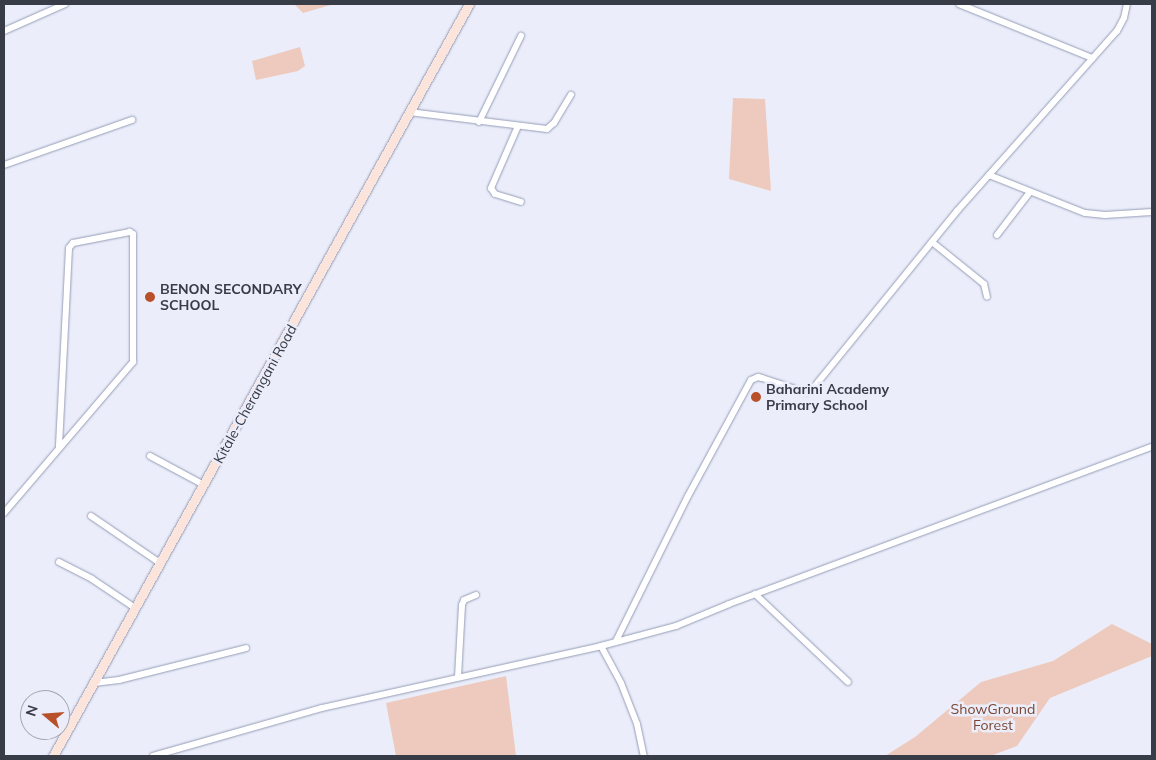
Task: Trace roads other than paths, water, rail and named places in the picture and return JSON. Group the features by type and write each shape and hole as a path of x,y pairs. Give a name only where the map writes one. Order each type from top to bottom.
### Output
{"main road":[{"name":"Kitale-Cherangani Road","path":"54,756 469,4"}],"street":[{"path":"4,31 65,4"},
{"path":"959,4 1092,58"},
{"path":"616,641 688,496 752,380 758,377 802,391 811,390 932,242 1121,25 1127,4"},
{"path":"479,122 521,36"},
{"path":"409,112 479,122 549,128 571,95"},
{"path":"4,164 132,120"},
{"path":"518,126 492,188 495,194 521,202"},
{"path":"990,175 1085,213 1104,215 1152,212"},
{"path":"998,235 1030,192"},
{"path":"4,513 133,362 133,234 130,232 74,243 69,248 59,448"},
{"path":"932,242 984,284 987,296"},
{"path":"153,756 304,713 601,646 676,626 755,594 1152,447"},
{"path":"150,456 204,486"},
{"path":"92,516 160,563"},
{"path":"59,562 92,579 135,608"},
{"path":"755,594 848,682"},
{"path":"458,677 462,605 464,600 476,595"},
{"path":"601,646 621,683 637,724 644,756"},
{"path":"94,683 119,680 246,648"}],"place":[{"name":"BENON SECONDARY SCHOOL","path":"150,297"},
{"name":"Baharini Academy Primary School","path":"756,397"}],"park label":[{"name":"ShowGround Forest","path":"993,718"}]}
